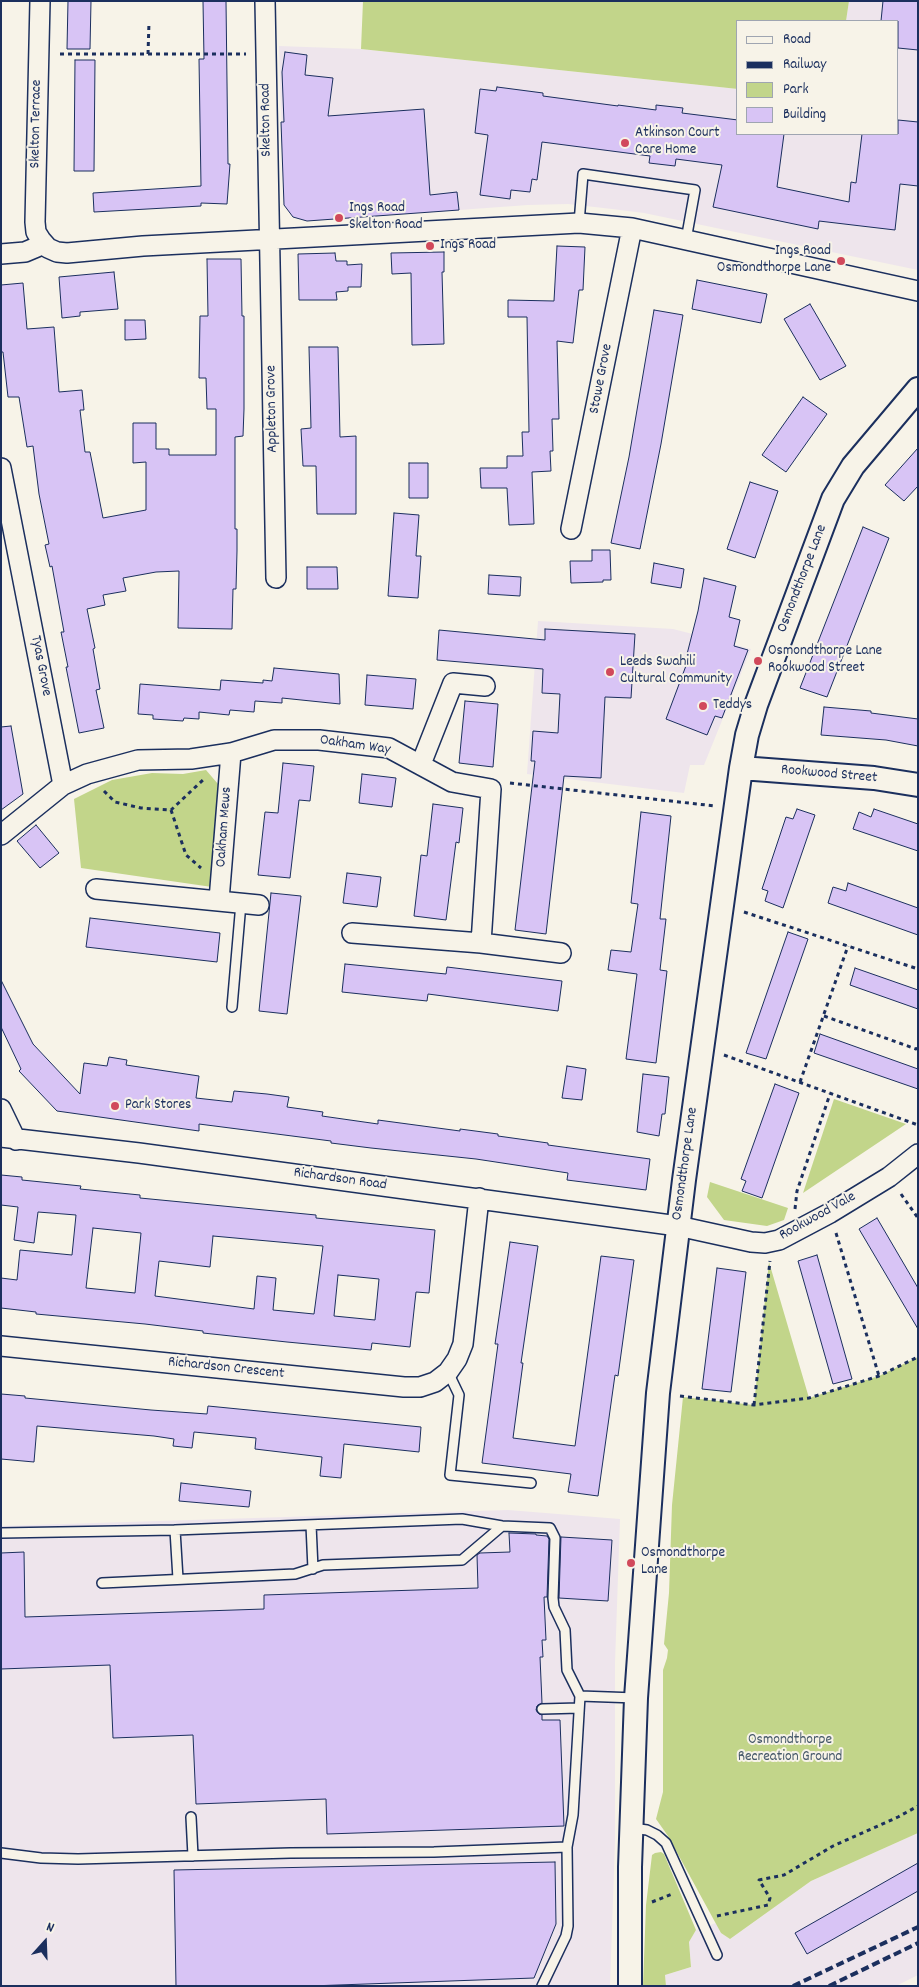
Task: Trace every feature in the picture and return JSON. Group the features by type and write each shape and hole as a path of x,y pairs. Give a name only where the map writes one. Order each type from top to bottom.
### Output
{"street":[{"name":"Skelton Terrace","path":"40,1 35,222 36,232 44,244"},
{"name":"Skelton Road","path":"265,1 267,163 271,240"},
{"path":"1,254 26,252 44,244 57,252 67,253 143,246 579,223 632,228 918,291"},
{"name":"Stowe Grove","path":"571,529 632,228"},
{"name":"Appleton Grove","path":"271,240 276,578"},
{"name":"Osmondthorpe Lane","path":"630,1986 636,1698 658,1392 678,1226 740,768 756,705 833,499 853,466 918,389"},
{"name":"Tyas Grove","path":"1,468 63,785"},
{"path":"420,764 453,683 485,686"},
{"name":"Oakham Way","path":"63,785 87,774 138,760 191,759 230,753 274,740 319,740 389,748 452,782 491,789"},
{"name":"Oakham Mews","path":"219,900 230,753"},
{"name":"Rookwood Street","path":"740,768 874,778 918,785"},
{"path":"1,835 63,785"},
{"path":"481,943 491,789"},
{"path":"96,889 250,904"},
{"path":"352,933 481,943 561,953"},
{"path":"1,1109 9,1138"},
{"name":"Richardson Road","path":"9,1138 480,1198 678,1226"},
{"name":"Rookwood Vale","path":"678,1226 751,1242 772,1242 792,1234 830,1213 889,1177 918,1154"},
{"path":"448,1372 457,1359 462,1344 480,1198"},
{"name":"Richardson Crescent","path":"1,1346 404,1387 420,1387 435,1382 448,1372"}],"lane":[{"path":"579,223 583,174 695,190 686,240"},
{"path":"232,1007 250,904"},
{"path":"448,1372 459,1395 450,1475 531,1483"},
{"path":"1,1533 175,1530 462,1519 502,1526 550,1528 555,1538 552,1598 554,1607 565,1630 568,1670 580,1696 573,1815 567,1847 568,1926 566,1936 542,1986"},
{"path":"311,1525 313,1569"},
{"path":"102,1584 295,1574 323,1565 462,1560 502,1526"},
{"path":"175,1530 178,1579"},
{"path":"580,1696 636,1698"},
{"path":"542,1709 579,1708"},
{"path":"191,1817 193,1856"},
{"path":"632,1828 647,1830 657,1835 666,1843 717,1955"},
{"path":"1,1853 47,1858 434,1852 567,1847"}],"path":[{"path":"148,54 149,22"},
{"path":"39,54 266,54"},
{"path":"87,774 115,802 141,808 171,810 230,753"},
{"path":"491,789 506,782 735,808"},
{"path":"171,810 186,855 207,873 219,900"},
{"path":"722,904 918,969"},
{"path":"800,1082 848,946"},
{"path":"824,1016 916,1049 918,1048"},
{"path":"702,1046 918,1125"},
{"path":"792,1234 797,1191 830,1094"},
{"path":"889,1177 918,1218"},
{"path":"830,1213 879,1376"},
{"path":"754,1405 772,1242"},
{"path":"658,1392 754,1405 809,1398 879,1376 918,1357"},
{"path":"702,1921 768,1905 770,1898 759,1880 784,1875 833,1846 918,1806"},
{"path":"631,1911 687,1889"}],"shaded area":[{"path":"849,1 918,1 918,270 644,213 568,204 528,205 307,221 293,217 284,205 279,46 361,49 736,89 736,135 899,135 899,20 846,20"},
{"path":"538,621 673,629 751,649 704,765 690,765 684,793 527,774"},
{"path":"508,1510 620,1519 615,1663 615,1841 610,1986 1,1986 1,1526"},
{"path":"918,1833 918,1975 896,1986 666,1986 665,1975 691,1967 689,1942 696,1930 716,1923 721,1933 730,1939 811,1881"}],"green space":[{"path":"363,1 849,1 846,20 736,20 736,89 361,49"},
{"path":"206,770 218,784 212,887 81,868 74,799 112,780 152,773 183,774"},
{"path":"834,1099 906,1124 803,1193"},
{"path":"710,1182 788,1208 784,1220 767,1226 724,1220 707,1197"},
{"name":"Osmondthorpe Recreation Ground","path":"769,1262 809,1398 879,1376 918,1357 918,1833 811,1881 730,1939 721,1933 668,1836 656,1819 663,1792 663,1670 668,1650 664,1644 669,1593 672,1505 683,1397 754,1405"},
{"path":"661,1852 664,1854 696,1930 689,1942 691,1967 665,1975 666,1986 643,1986 646,1905 652,1855"}],"building":[{"path":"68,1 91,1 90,49 67,49"},
{"path":"203,1 226,1 228,164 230,164 227,204 201,203 201,206 94,212 93,193 201,186 199,59 204,59"},
{"path":"883,1 918,1 918,50 899,48 899,20 881,20"},
{"path":"285,52 307,55 305,75 333,78 328,116 424,109 430,195 457,192 459,210 307,221 293,217 284,205 281,122 284,122 282,72"},
{"path":"75,60 95,60 94,171 74,171"},
{"path":"497,87 543,93 543,96 656,110 656,105 683,108 682,113 736,120 736,135 784,135 777,187 849,202 851,182 856,183 862,135 899,135 899,120 918,122 918,186 900,184 895,230 819,221 818,229 713,207 722,165 676,159 675,166 649,163 650,156 542,142 537,180 532,179 530,192 511,190 510,199 480,195 488,135 475,133 480,89 496,91"},
{"path":"557,246 585,247 583,290 579,290 573,343 557,341 559,419 552,419 553,451 550,451 551,471 532,472 534,524 509,525 507,488 481,488 480,468 507,468 507,456 523,456 522,432 529,432 527,317 508,317 508,300 554,301"},
{"path":"444,252 444,272 442,272 444,344 412,345 411,273 392,274 391,253"},
{"path":"335,253 336,261 347,261 347,265 362,264 361,287 348,287 348,291 336,292 337,300 299,300 298,254"},
{"path":"207,259 241,259 242,316 244,316 244,409 243,436 235,437 235,529 237,529 237,551 236,589 233,589 232,629 178,628 179,571 156,572 123,578 126,591 103,595 105,605 87,609 95,648 93,649 100,689 96,690 104,728 79,733 66,667 68,667 61,632 64,632 52,566 50,567 45,545 49,544 39,494 33,446 27,447 19,397 8,397 3,352 1,352 1,285 23,283 27,329 54,327 59,392 82,390 84,410 80,410 85,452 90,452 103,518 146,510 146,462 133,463 133,423 156,423 156,449 169,449 169,455 216,455 216,409 207,409 206,378 199,378 200,316 208,316"},
{"path":"114,272 118,309 80,312 80,316 62,318 59,277"},
{"path":"697,280 767,294 761,323 692,309"},
{"path":"810,304 846,366 820,380 784,319"},
{"path":"654,310 683,315 661,444 640,549 611,543 629,457"},
{"path":"125,320 145,320 146,339 125,340"},
{"path":"309,347 338,347 340,437 356,436 356,514 317,514 316,466 303,466 301,429 311,428"},
{"path":"803,397 827,414 786,472 762,455"},
{"path":"918,448 918,486 904,501 885,485"},
{"path":"409,463 428,463 428,498 409,498"},
{"path":"750,482 778,491 755,558 727,549"},
{"path":"394,513 419,515 416,556 421,556 418,598 388,596"},
{"path":"863,527 889,538 827,697 800,688"},
{"path":"592,550 610,550 611,580 571,583 570,561 592,561"},
{"path":"654,563 684,569 681,588 651,583"},
{"path":"307,567 337,567 338,589 307,589"},
{"path":"489,575 521,577 520,596 488,594"},
{"path":"704,578 736,586 729,617 740,620 734,646 748,650 722,718 715,716 707,735 666,719 687,663 685,662"},
{"path":"545,629 635,634 631,698 605,697 601,778 564,776 546,934 515,930 535,761 531,761 533,731 558,733 560,694 542,693 543,669 437,660 439,630 545,640"},
{"path":"274,668 339,674 340,704 282,698 282,703 255,701 254,712 230,710 229,715 199,712 199,719 184,718 183,721 153,719 153,715 138,714 140,684 220,690 221,680 263,683 263,680 272,681"},
{"path":"367,675 416,679 413,709 365,705"},
{"path":"465,701 498,704 493,767 459,763"},
{"path":"824,707 871,711 871,713 918,719 918,746 886,740 821,735"},
{"path":"11,726 23,794 1,810 1,727"},
{"path":"283,763 314,766 310,801 299,800 290,878 258,875 265,812 278,813"},
{"path":"362,774 396,778 392,807 359,803"},
{"path":"433,804 463,808 459,843 456,842 446,920 414,916 421,855 427,856"},
{"path":"797,809 815,815 783,908 765,901 768,891 762,889 786,817 793,819"},
{"path":"874,809 918,824 918,851 853,829 859,812 871,817"},
{"path":"641,812 671,816 660,919 666,919 660,970 667,971 656,1063 626,1059 637,974 608,970 611,950 631,952 638,904 631,903"},
{"path":"36,825 59,853 40,868 17,841"},
{"path":"347,873 381,877 377,907 343,903"},
{"path":"848,883 918,908 918,935 828,903 833,887 846,891"},
{"path":"271,893 301,896 287,1014 259,1011"},
{"path":"90,918 220,933 217,962 86,947"},
{"path":"788,932 808,939 766,1059 746,1053"},
{"path":"345,964 446,974 447,967 562,981 558,1011 428,994 427,1001 342,992"},
{"path":"855,968 918,990 918,1009 850,985"},
{"path":"1,980 33,1044 80,1094 84,1063 107,1066 109,1057 127,1060 126,1065 199,1076 196,1098 232,1102 234,1091 267,1094 289,1097 287,1107 323,1112 322,1116 378,1124 378,1120 460,1131 460,1129 548,1143 548,1145 650,1159 646,1190 567,1180 568,1173 476,1159 331,1143 331,1141 199,1124 199,1131 57,1111 19,1071 21,1069 1,1027"},
{"path":"820,1034 918,1069 918,1089 814,1053"},
{"path":"567,1066 586,1069 582,1100 562,1098"},
{"path":"643,1074 669,1077 665,1114 662,1114 659,1136 637,1132"},
{"path":"775,1084 799,1093 762,1198 742,1191 746,1181 741,1179"},
{"path":"1,1175 22,1177 22,1180 81,1186 80,1189 140,1195 140,1198 316,1215 316,1218 435,1230 429,1293 416,1292 410,1347 372,1343 371,1350 203,1333 203,1331 36,1314 36,1312 1,1308 1,1278 17,1280 20,1250 72,1255 76,1215 38,1212 34,1243 14,1240 18,1207 1,1205","holes":["93,1228 141,1233 135,1293 86,1288","213,1236 323,1246 314,1314 273,1310 276,1278 257,1276 254,1309 155,1296 159,1261 210,1267","338,1275 379,1279 375,1320 334,1316"]},
{"path":"877,1218 918,1288 918,1329 859,1229"},
{"path":"510,1242 538,1246 521,1363 523,1363 513,1438 575,1446 601,1256 634,1260 618,1376 615,1375 598,1496 568,1492 571,1474 482,1463 498,1344 495,1344"},
{"path":"817,1255 852,1379 833,1384 798,1261"},
{"path":"717,1268 746,1272 731,1392 702,1389"},
{"path":"1,1394 25,1396 25,1398 207,1414 208,1406 421,1427 419,1452 344,1444 341,1478 320,1476 322,1457 255,1449 256,1438 194,1432 192,1448 173,1446 174,1439 154,1436 37,1426 34,1462 1,1459"},
{"path":"181,1483 251,1491 249,1507 179,1501"},
{"path":"509,1533 536,1534 547,1536 549,1539 547,1597 544,1597 546,1640 542,1640 543,1657 540,1657 542,1703 537,1706 536,1710 542,1715 542,1720 560,1720 564,1826 327,1834 326,1799 196,1804 193,1735 113,1738 110,1665 1,1669 1,1553 24,1552 25,1617 264,1609 264,1595 478,1588 477,1555 480,1553 510,1552"},
{"path":"561,1537 612,1540 608,1601 559,1598"},
{"path":"555,1862 556,1924 534,1978 310,1986 176,1986 174,1870"},
{"path":"918,1863 918,1891 807,1954 795,1933"}],"railway":[{"path":"793,1986 918,1927"},
{"path":"829,1986 918,1943"}],"place":[{"name":"Atkinson Court Care Home","path":"625,143"},
{"name":"Ings Road Skelton Road","path":"339,218"},
{"name":"Ings Road","path":"430,246"},
{"name":"Ings Road Osmondthorpe Lane","path":"841,261"},
{"name":"Osmondthorpe Lane Rookwood Street","path":"758,661"},
{"name":"Leeds Swahili Cultural Community","path":"610,672"},
{"name":"Teddys","path":"703,706"},
{"name":"Park Stores","path":"115,1106"},
{"name":"Osmondthorpe Lane","path":"631,1563"}]}
